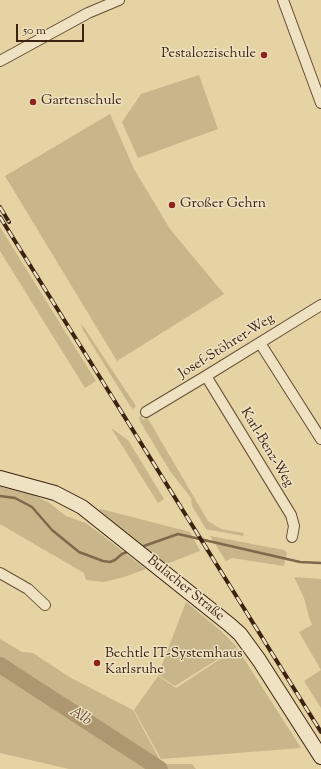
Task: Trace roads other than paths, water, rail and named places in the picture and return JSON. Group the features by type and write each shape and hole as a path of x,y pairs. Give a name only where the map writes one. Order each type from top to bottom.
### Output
{"street":[{"path":"0,61 88,13 119,0"},
{"path":"284,0 321,103"},
{"name":"Josef-Stöhrer-Weg","path":"146,412 321,305"},
{"path":"260,343 321,439"},
{"name":"Karl-Benz-Weg","path":"206,376 291,515 294,526 292,537"},
{"name":"Bulacher Straße","path":"0,478 43,489 66,498 94,515 240,634 259,660 321,757"},
{"path":"0,573 28,589 45,605"}],"waterway":[{"path":"0,496 15,498 32,507 52,530 79,552 110,562 129,551"},
{"path":"141,547 178,534 300,562 321,563"},
{"name":"Alb","path":"0,665 160,769"}],"railway":[{"path":"0,207 9,222"},
{"path":"0,217 321,732"}],"place":[{"name":"Pestalozzischule","path":"264,55"},
{"name":"Gartenschule","path":"33,102"},
{"name":"Großer Gehrn","path":"172,205"},
{"name":"Bechtle IT-Systemhaus Karlsruhe","path":"97,663"}]}
